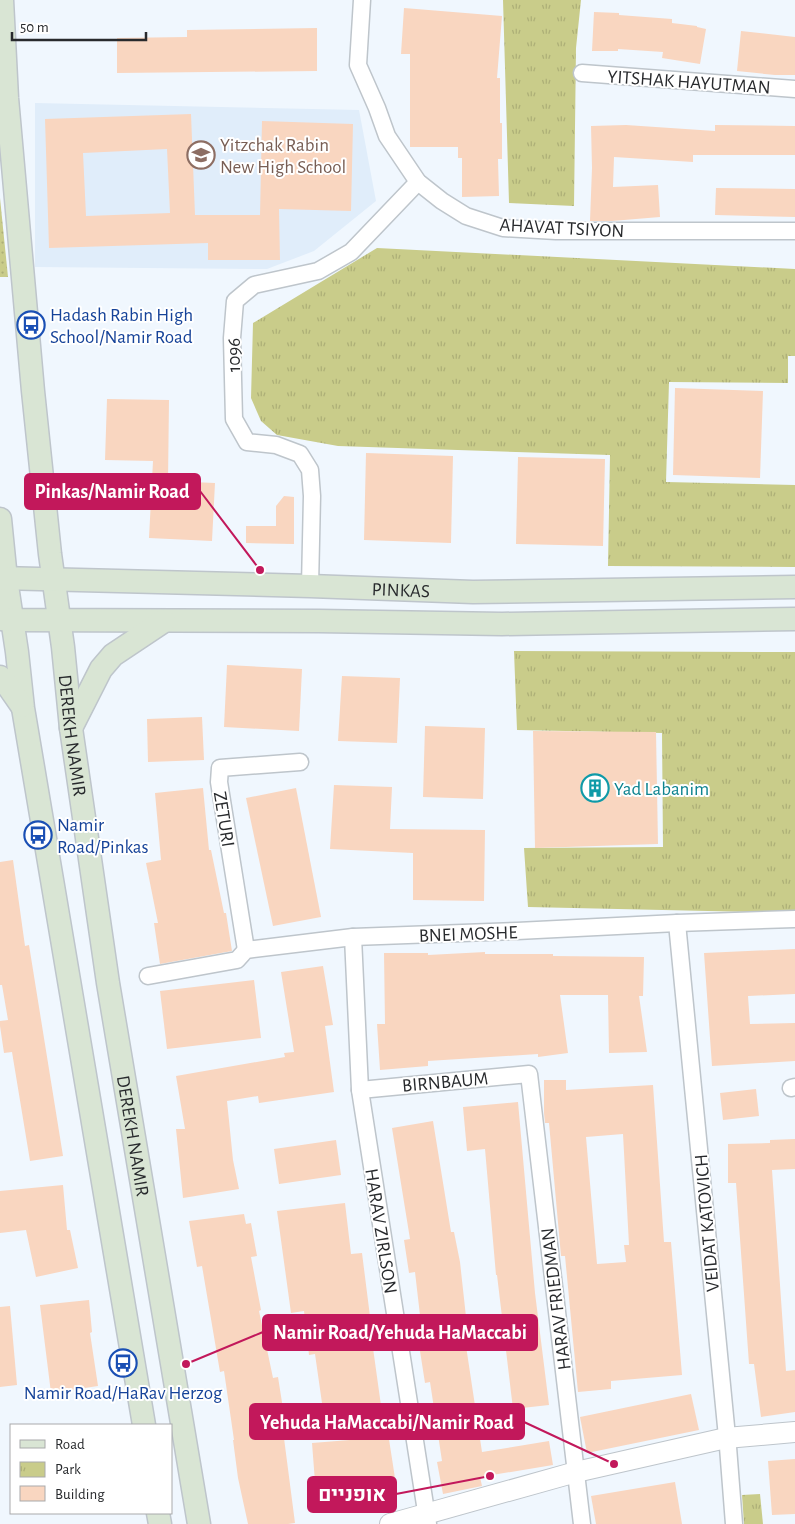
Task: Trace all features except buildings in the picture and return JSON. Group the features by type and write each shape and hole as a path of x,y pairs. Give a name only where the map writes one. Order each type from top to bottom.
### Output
{"main road":[{"name":"DEREKH NAMIR","path":"2,0 7,98 25,309 43,487 71,728 108,983 199,1524"},
{"name":"DEREKH NAMIR","path":"0,519 6,620 23,708 144,1424"},
{"name":"PINKAS","path":"3,578 473,592 795,587"},
{"name":"PINKAS","path":"6,620 319,621 502,624 795,619"},
{"path":"71,728 102,668 113,655 164,621"},
{"path":"0,677 23,708"}],"street":[{"name":"AHAVAT TSIYON","path":"362,0 358,66 387,136 418,182 442,202 466,216 503,228 556,231 795,231"},
{"name":"YITSHAK HAYUTMAN","path":"582,73 795,89"},
{"name":"1096","path":"310,586 312,496 310,470 300,454 276,445 247,442 234,419 232,338 235,301 254,285 318,271 351,252 418,182"},
{"name":"ZETURI","path":"246,950 219,782 220,768 300,762"},
{"name":"BNEI MOSHE","path":"148,976 237,960 246,950 353,937 795,919"},
{"name":"VEIDAT KATOVICH","path":"677,923 734,1524"},
{"name":"HARAV ZIRLSON","path":"353,937 360,1090 427,1519"},
{"name":"BIRNBAUM","path":"360,1090 529,1074"},
{"name":"HARAV FRIEDMAN","path":"529,1074 582,1524"},
{"path":"390,1524 427,1519 576,1472 726,1438 795,1432"}],"shaded area":[{"name":"Yitzchak Rabin New High School","path":"35,103 359,110 376,201 314,251 267,269 35,267"}],"green space":[{"path":"503,0 581,0 576,48 574,206 509,203"},
{"path":"0,198 8,277 0,277"},
{"path":"377,248 795,269 795,356 788,356 788,383 669,382 666,482 795,485 795,567 608,566 610,455 338,446 277,435 261,421 251,398 253,323"},
{"path":"514,651 795,652 795,913 528,907 524,848 663,847 662,733 517,730"},
{"path":"760,1494 763,1524 744,1524 742,1495"}],"place":[{"name":"Yitzchak Rabin New High School","path":"201,155"},
{"name":"Hadash Rabin High School/Namir Road","path":"31,325"},
{"name":"Pinkas/Namir Road","path":"260,570"},
{"name":"Yad Labanim","path":"595,788"},
{"name":"Namir Road/Pinkas","path":"38,835"},
{"name":"Namir Road/HaRav Herzog","path":"123,1363"},
{"name":"Namir Road/Yehuda HaMaccabi","path":"186,1364"},
{"name":"Yehuda HaMaccabi/Namir Road","path":"614,1464"},
{"name":"אופניים","path":"490,1476"}]}
